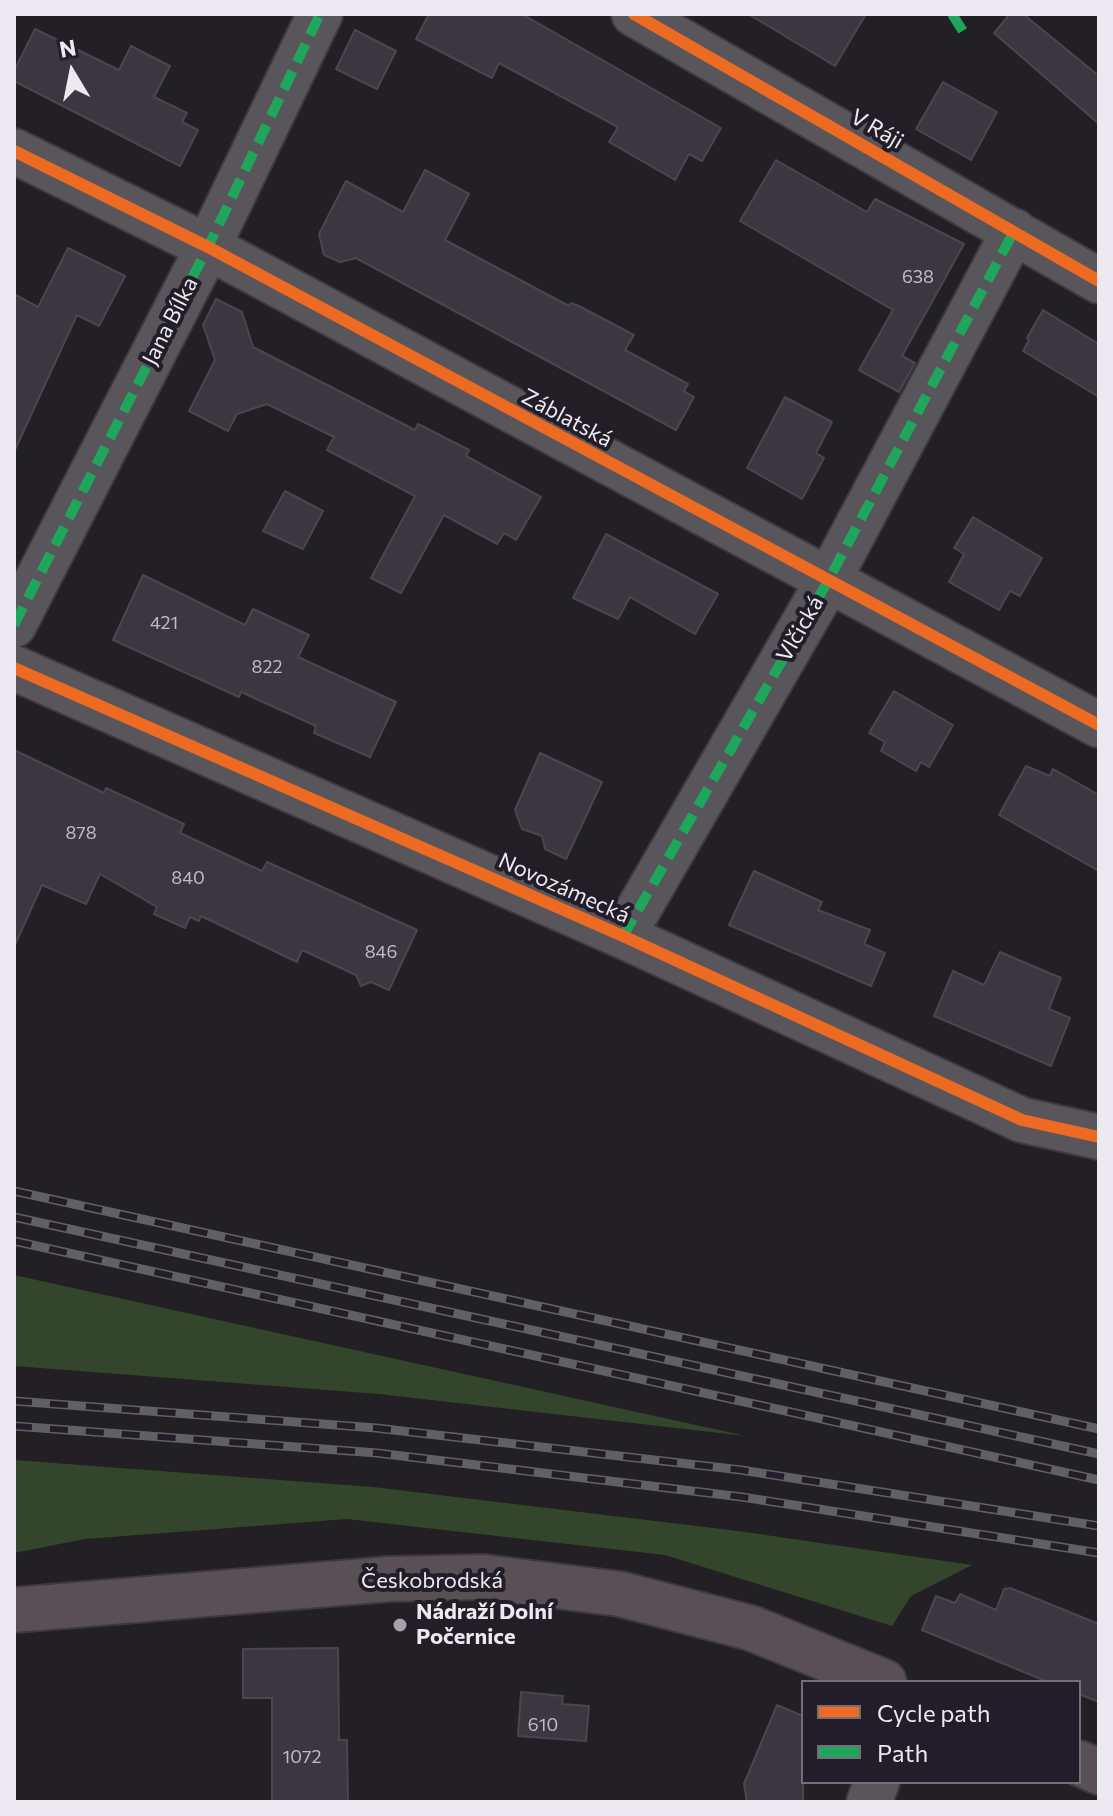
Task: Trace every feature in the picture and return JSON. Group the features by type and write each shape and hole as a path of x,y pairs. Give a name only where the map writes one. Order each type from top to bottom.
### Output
{"main road":[{"name":"Českobrodská","path":"14,1610 389,1579 484,1577 620,1594 751,1628 879,1680"}],"street":[{"name":"Jana Bílka","path":"14,625 208,247 320,14"},
{"name":"V Ráji","path":"634,14 1099,281"},
{"name":"Záblatská","path":"14,151 208,247 1099,725"},
{"name":"Vlčická","path":"623,936 828,581 1014,231"},
{"name":"Novozámecká","path":"14,668 623,936 1022,1120 1099,1137"}],"green space":[{"path":"14,1275 746,1436 379,1394 14,1366"},
{"path":"14,1460 373,1487 738,1531 972,1565 911,1596 892,1626 665,1555 347,1519 85,1539 14,1553"}],"building":[{"path":"429,14 522,14 721,128 702,161 689,154 675,180 609,142 618,127 499,63 492,78 416,39"},
{"path":"748,14 866,14 835,66"},
{"path":"1010,14 1023,14 1099,76 1099,124 994,33"},
{"path":"35,29 119,70 131,46 170,66 154,97 187,113 182,122 198,130 180,166 14,81 14,71"},
{"path":"355,30 396,51 377,89 336,69"},
{"path":"943,82 997,112 971,160 916,129"},
{"path":"776,160 867,212 875,199 964,244 902,356 915,363 899,392 859,370 893,310 740,221"},
{"path":"425,170 469,194 445,240 569,306 571,303 579,306 634,335 625,350 688,384 684,391 694,397 676,430 356,258 340,262 324,255 319,234 346,181 403,212"},
{"path":"68,248 125,276 99,326 77,315 14,452 14,294 38,307"},
{"path":"216,299 242,312 253,347 415,430 418,424 469,450 466,456 541,497 516,540 504,533 497,544 444,515 401,593 371,578 415,496 327,450 334,437 267,404 237,414 228,431 189,411 215,360 203,325"},
{"path":"1043,310 1099,344 1099,397 1023,351"},
{"path":"785,397 832,422 816,453 824,458 802,499 747,468"},
{"path":"285,491 323,511 303,549 263,531"},
{"path":"973,517 1042,558 1020,596 1010,591 999,610 949,582 964,554 954,548"},
{"path":"606,534 718,594 695,634 630,597 618,619 573,598"},
{"path":"143,575 245,625 253,609 309,635 298,657 396,702 370,757 314,733 316,726 241,692 239,697 113,640"},
{"path":"894,691 953,725 929,767 921,762 916,771 881,751 885,742 869,733"},
{"path":"14,750 104,793 106,788 184,824 180,833 262,871 267,862 417,930 389,990 371,982 361,986 356,975 302,950 297,962 201,916 199,921 190,917 185,928 154,914 157,907 100,874 86,904 42,885 14,947"},
{"path":"540,753 602,782 566,859 545,849 542,836 522,829 515,810"},
{"path":"1026,766 1050,776 1053,769 1099,795 1099,871 999,815"},
{"path":"754,871 822,902 818,910 870,930 864,944 885,953 871,986 729,925"},
{"path":"1000,952 1061,978 1049,1009 1070,1018 1051,1066 934,1016 953,971 984,985"},
{"path":"1010,1588 1099,1624 1099,1702 1081,1695 1081,1680 1043,1680 922,1630 936,1596 955,1603 960,1594 996,1610 1004,1589"},
{"path":"338,1648 339,1740 347,1740 348,1802 272,1802 272,1698 243,1698 243,1649"},
{"path":"521,1692 563,1696 562,1704 589,1706 586,1741 518,1736"},
{"path":"777,1705 801,1715 803,1802 747,1802 744,1784"}],"railway":[{"path":"14,1191 1099,1429"},
{"path":"14,1217 1099,1454"},
{"path":"14,1241 1099,1480"},
{"path":"14,1401 376,1428 741,1470 1099,1526"},
{"path":"14,1426 377,1453 742,1497 1099,1553"}],"marked path":[{"path":"14,625 208,247 320,14"},
{"path":"952,14 966,36"},
{"path":"623,936 828,581 1014,231"}],"cycle path":[{"path":"634,14 1099,281"},
{"path":"14,151 208,247 1099,725"},
{"path":"14,668 623,936 1022,1120 1099,1137"}],"place":[{"name":"Nádraží Dolní Počernice","path":"400,1625"}]}
